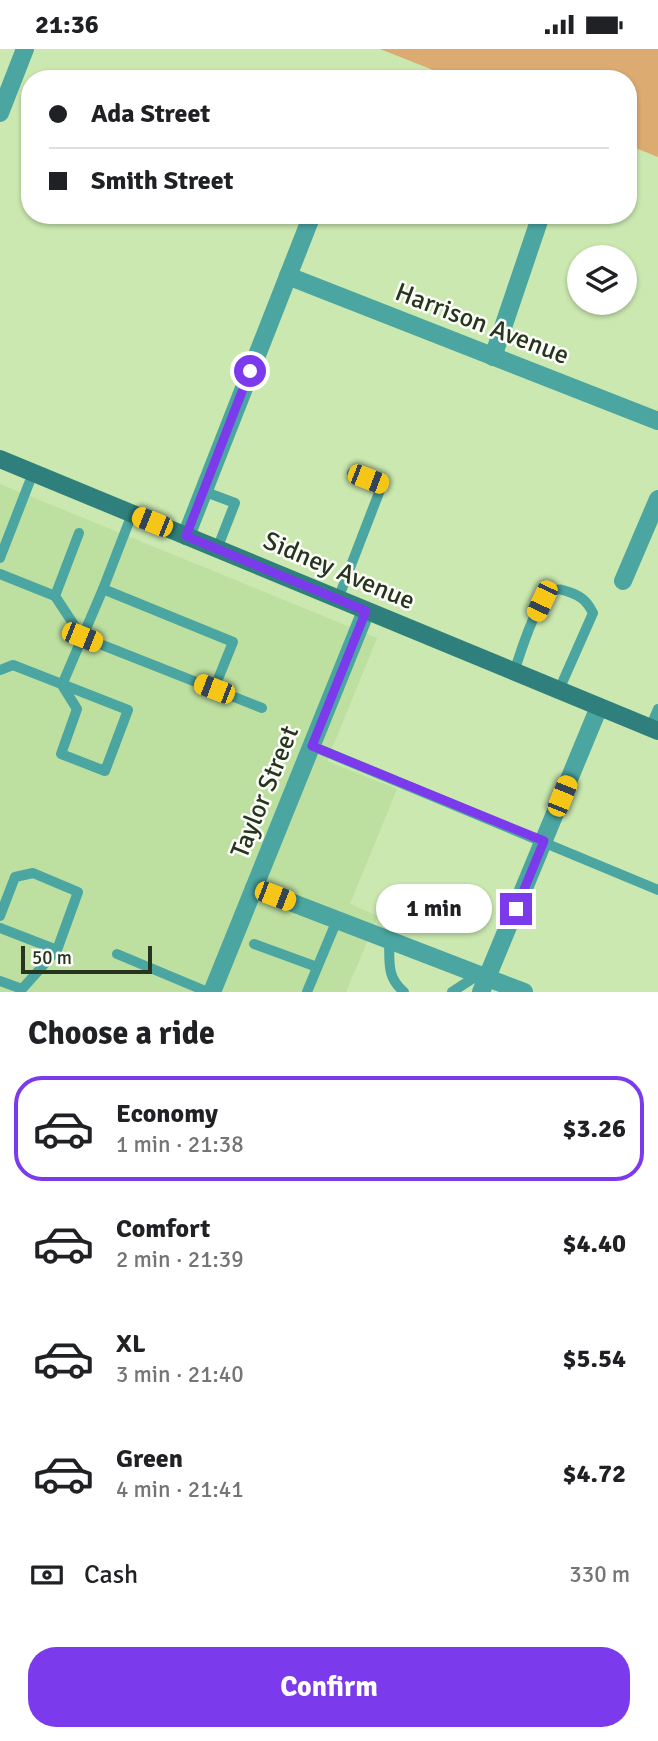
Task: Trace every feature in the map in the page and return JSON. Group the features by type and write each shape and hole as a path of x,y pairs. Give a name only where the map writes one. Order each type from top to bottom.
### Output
{"main road":[{"name":"Sidney Avenue","path":"0,459 654,729"}],"street":[{"path":"0,113 25,49"},
{"path":"186,536 308,224"},
{"path":"493,356 538,224"},
{"name":"Harrison Avenue","path":"288,276 658,421"},
{"path":"623,581 658,499"},
{"name":"Taylor Street","path":"210,992 366,611"},
{"path":"482,981 599,707"},
{"path":"254,888 389,940 482,981 524,992"}],"lane":[{"path":"0,558 33,473"},
{"path":"338,600 382,485 352,474"},
{"path":"203,491 235,503 217,549"},
{"path":"62,685 132,514"},
{"path":"55,596 79,533"},
{"path":"0,574 55,596 82,637 262,708"},
{"path":"103,589 233,642 214,689"},
{"path":"514,672 542,601 551,592 559,589 577,595 588,602 593,613 559,690"},
{"path":"0,670 13,665 128,710 105,771 61,754 77,709 62,685"},
{"path":"654,729 658,709"},
{"path":"312,746 658,890"},
{"path":"0,915 15,877 33,873 78,892 57,950 22,989 0,981"},
{"path":"307,992 337,920"},
{"path":"0,927 57,950"},
{"path":"389,940 390,975 404,992"},
{"path":"254,944 317,967"},
{"path":"117,954 210,992"},
{"path":"452,992 482,981"}],"shaded area":[{"path":"380,49 658,49 658,157 637,149 637,70 433,70"},
{"path":"0,484 377,638 327,761 397,789 350,904 378,916 346,992 0,992"}],"route":[{"path":"250,371 186,536 366,611 312,746 544,841 516,909"}]}
